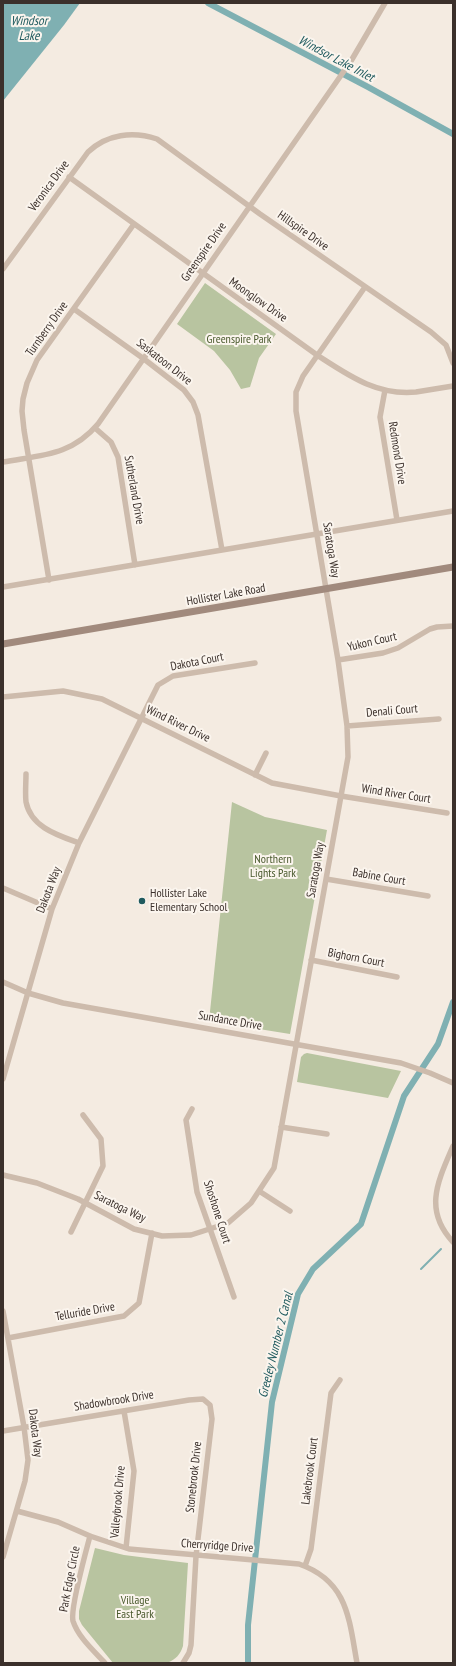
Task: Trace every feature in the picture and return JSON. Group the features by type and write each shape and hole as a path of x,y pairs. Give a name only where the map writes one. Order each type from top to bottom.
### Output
{"street":[{"name":"Greenspire Drive","path":"3,462 61,451 75,444 94,428 144,359 202,273 250,207 351,61 385,3"},
{"name":"Hillspire Drive","path":"128,134 146,135 158,139 250,207 440,338 446,345 453,363"},
{"name":"Veronica Drive","path":"3,269 88,152 96,144 128,134"},
{"name":"Moonglow Drive","path":"69,177 317,355 357,381 385,390 402,392 416,392 453,386"},
{"name":"Turnberry Drive","path":"49,580 28,457 22,411 26,383 37,360 134,224"},
{"name":"Saratoga Way","path":"3,1175 37,1183 86,1203 134,1229 162,1236 191,1235 228,1223 251,1203 274,1168 348,757 347,726 338,660 296,402 298,387 317,355 365,287"},
{"name":"Saskatoon Drive","path":"74,308 184,390 193,402 198,415 222,550"},
{"name":"Redmond Drive","path":"385,390 380,417 397,520"},
{"name":"Sutherland Drive","path":"94,428 111,442 118,457 135,565"},
{"path":"3,587 453,511"},
{"name":"Hollister Lake Road","path":"3,644 453,567"},
{"name":"Yukon Court","path":"338,660 383,653 398,648 430,629 453,626"},
{"name":"Dakota Court","path":"140,718 158,685 173,676 255,662"},
{"name":"Wind River Drive","path":"3,697 63,691 102,699 272,783 341,796"},
{"name":"Dakota Way","path":"3,1079 52,909 79,843 140,718"},
{"name":"Denali Court","path":"347,726 439,719"},
{"path":"255,774 266,753"},
{"path":"26,774 26,800 28,810 33,819 41,827 79,843"},
{"name":"Wind River Court","path":"341,796 447,813"},
{"name":"Babine Court","path":"326,879 428,896"},
{"path":"3,888 52,909"},
{"name":"Bighorn Court","path":"311,960 398,977"},
{"name":"Sundance Drive","path":"3,982 28,993 70,1004 408,1065 453,1083"},
{"name":"Shoshone Court","path":"192,1109 186,1120 196,1192 211,1229 234,1297"},
{"path":"71,1232 103,1166 101,1139 83,1115"},
{"path":"281,1127 327,1134"},
{"path":"453,1146 438,1181 435,1195 435,1204 440,1223 446,1234 453,1242"},
{"path":"259,1190 290,1210"},
{"name":"Telluride Drive","path":"8,1338 124,1316 139,1304 152,1233"},
{"name":"Dakota Way","path":"3,1311 24,1427 28,1460 25,1481 3,1557"},
{"name":"Lakebrook Court","path":"305,1566 311,1549 331,1393 340,1380"},
{"name":"Shadowbrook Drive","path":"3,1431 189,1400 207,1401"},
{"name":"Stonebrook Drive","path":"196,1556 212,1419 211,1410 207,1401"},
{"name":"Valleybrook Drive","path":"124,1411 134,1471 126,1548"},
{"name":"Cherryridge Drive","path":"17,1512 58,1522 90,1536 126,1548 196,1556 263,1560 299,1564 313,1569 326,1578 342,1599 347,1612 357,1663"},
{"name":"Park Edge Circle","path":"90,1536 75,1598 73,1621 78,1631 104,1663"},
{"path":"183,1663 189,1653 191,1645 196,1556"}],"green space":[{"name":"Greenspire Park","path":"205,283 276,334 259,358 250,387 241,389 230,370 214,351 177,324"},
{"name":"Northern Lights Park","path":"232,802 265,817 327,830 290,1034 209,1021"},
{"path":"307,1053 401,1071 388,1098 297,1082 301,1057"},
{"name":"Village East Park","path":"95,1548 124,1555 188,1563 183,1646 179,1654 173,1660 167,1663 113,1663 82,1625 79,1619 79,1611"}],"water":[{"name":"Windsor Lake","path":"3,3 80,3 3,101"}],"waterway":[{"name":"Windsor Lake Inlet","path":"208,3 368,87 453,134"},
{"name":"Greeley Number 2 Canal","path":"248,1663 248,1625 272,1402 298,1294 313,1269 361,1224 404,1096 438,1044 453,1002"},
{"path":"421,1269 441,1249"}],"place":[{"name":"Hollister Lake Elementary School","path":"142,901"}]}
